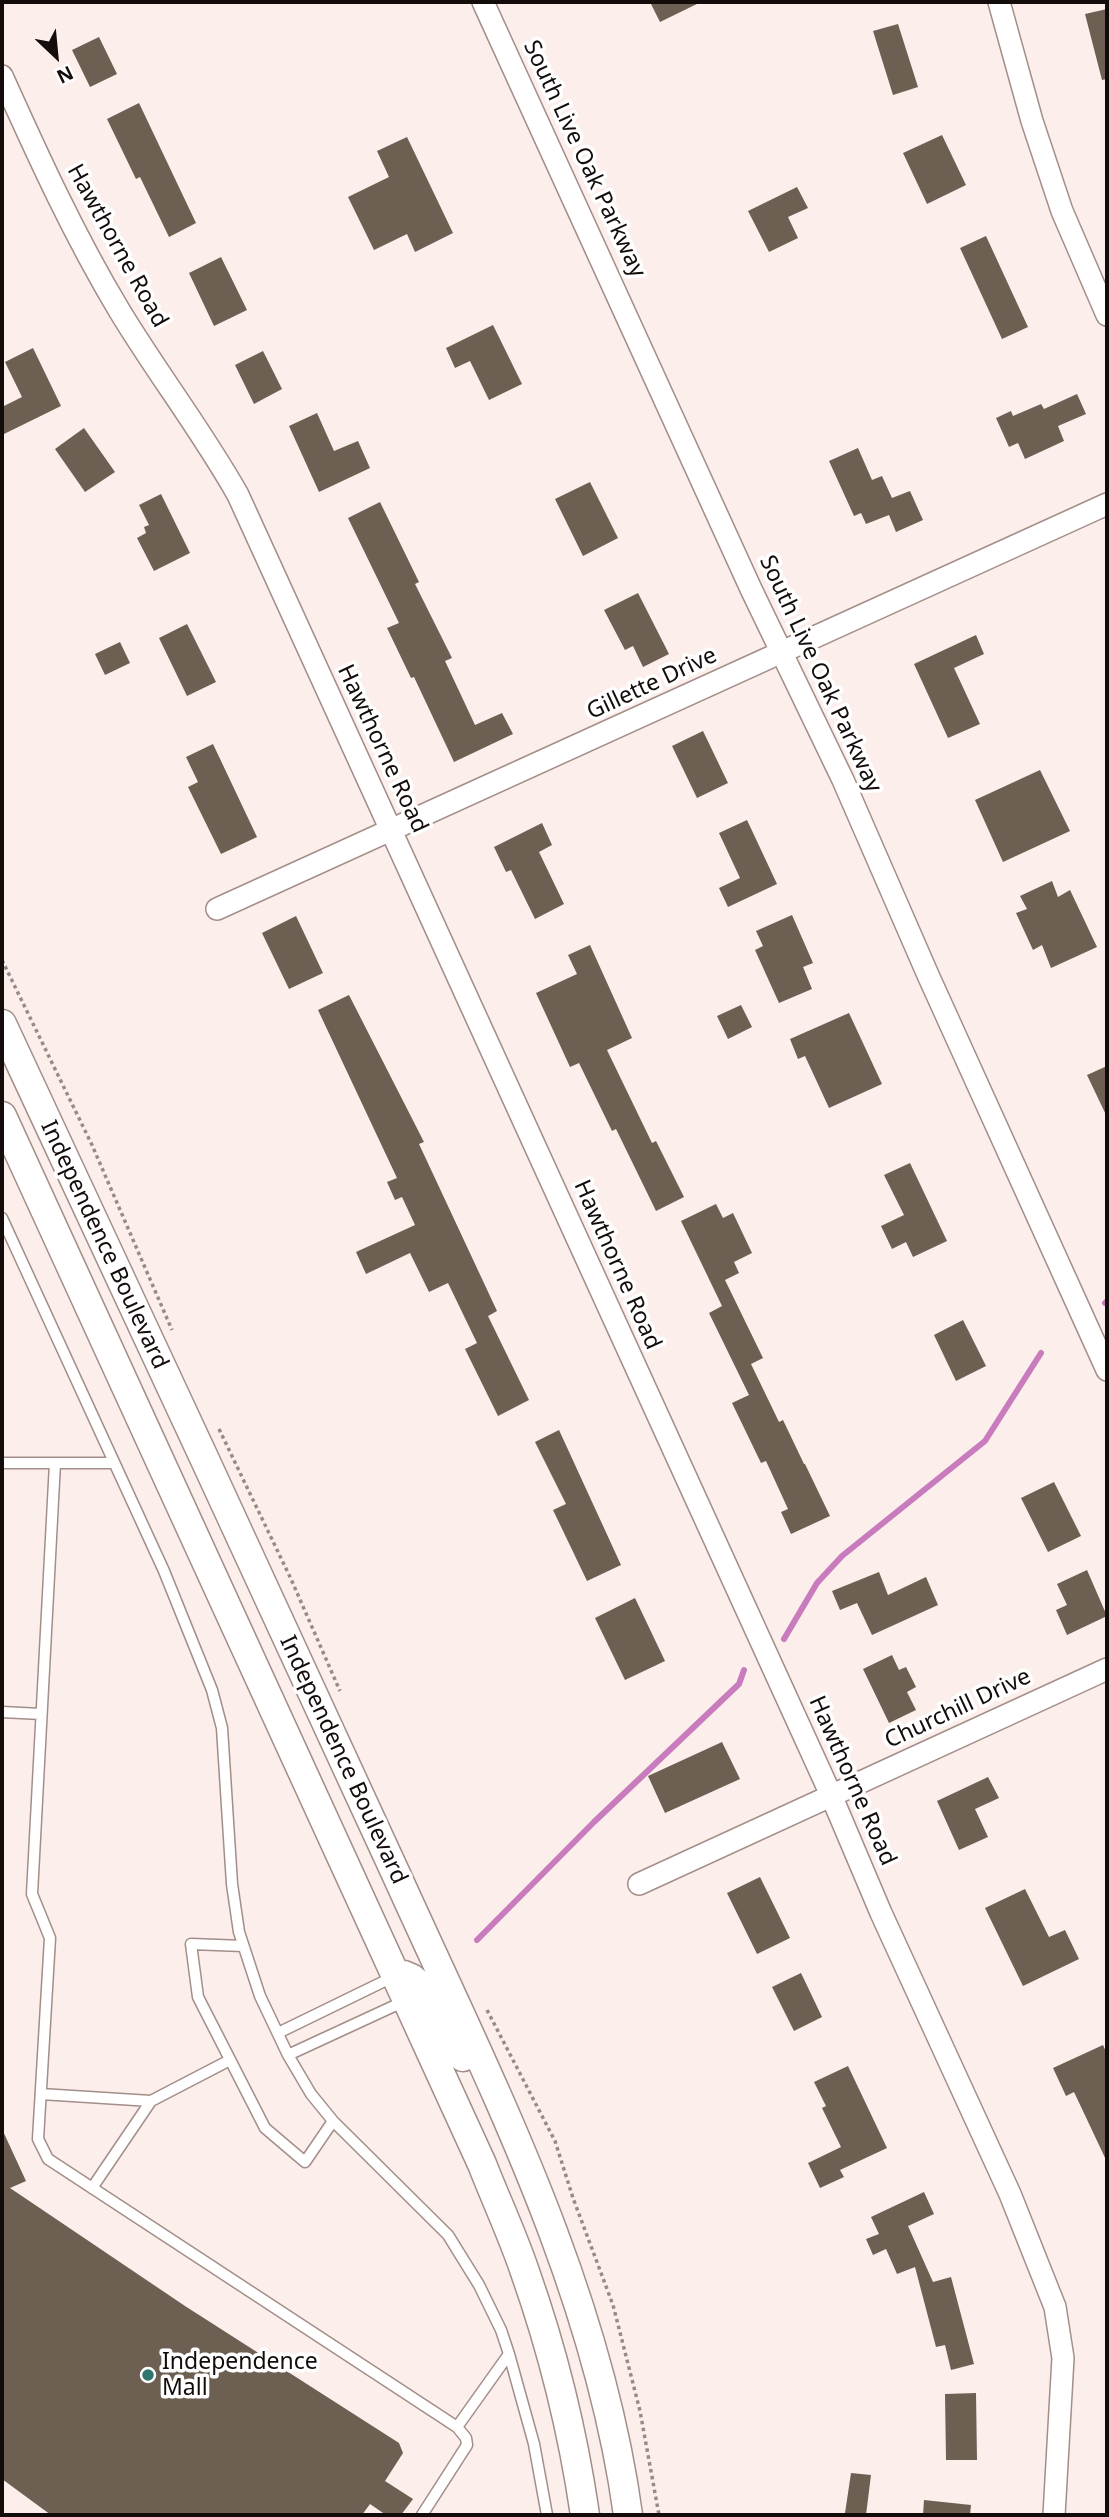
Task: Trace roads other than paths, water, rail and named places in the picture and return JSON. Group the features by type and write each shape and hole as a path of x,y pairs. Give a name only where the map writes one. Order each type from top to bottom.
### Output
{"main road":[{"name":"Independence Boulevard","path":"2,1024 522,2151 572,2279 591,2340 623,2477 628,2515"},
{"name":"Independence Boulevard","path":"2,1116 482,2164 525,2271 561,2393 585,2515"},
{"path":"401,1988 404,1975 425,1990 433,2009 522,2151"}],"street":[{"name":"South Live Oak Parkway","path":"484,2 781,653 843,780 1107,1370"},
{"path":"999,2 1032,121 1062,211 1107,314"},
{"name":"Hawthorne Road","path":"2,76 76,236 120,312 174,391 238,495 1010,2193 1055,2307 1063,2358 1054,2515"},
{"name":"Gillette Drive","path":"217,909 1107,504"},
{"name":"Churchill Drive","path":"639,1884 1107,1669"}],"lane":[{"path":"2,1218 179,1606 212,1690 222,1728 232,1884 243,1946 260,1996 311,2094 333,2121 448,2235 479,2285 509,2354 534,2444 547,2515"},
{"path":"55,1463 32,1895 50,1938 38,2139 48,2159 457,2427 466,2438 467,2445 422,2515"},
{"path":"2,1464 114,1463"},
{"path":"2,1712 41,1714"},
{"path":"243,1946 191,1944 198,1997 230,2060 265,2128 305,2162 333,2121"},
{"path":"278,2034 401,1988"},
{"path":"288,2054 401,1988"},
{"path":"92,2188 151,2101 230,2060"},
{"path":"41,2094 151,2101"},
{"path":"457,2427 509,2354"}],"waterway":[{"path":"784,1639 817,1583 842,1556 985,1441 1041,1353"},
{"path":"477,1940 594,1822 739,1684 744,1670"}],"place":[{"name":"Independence Mall","path":"148,2375"}]}
